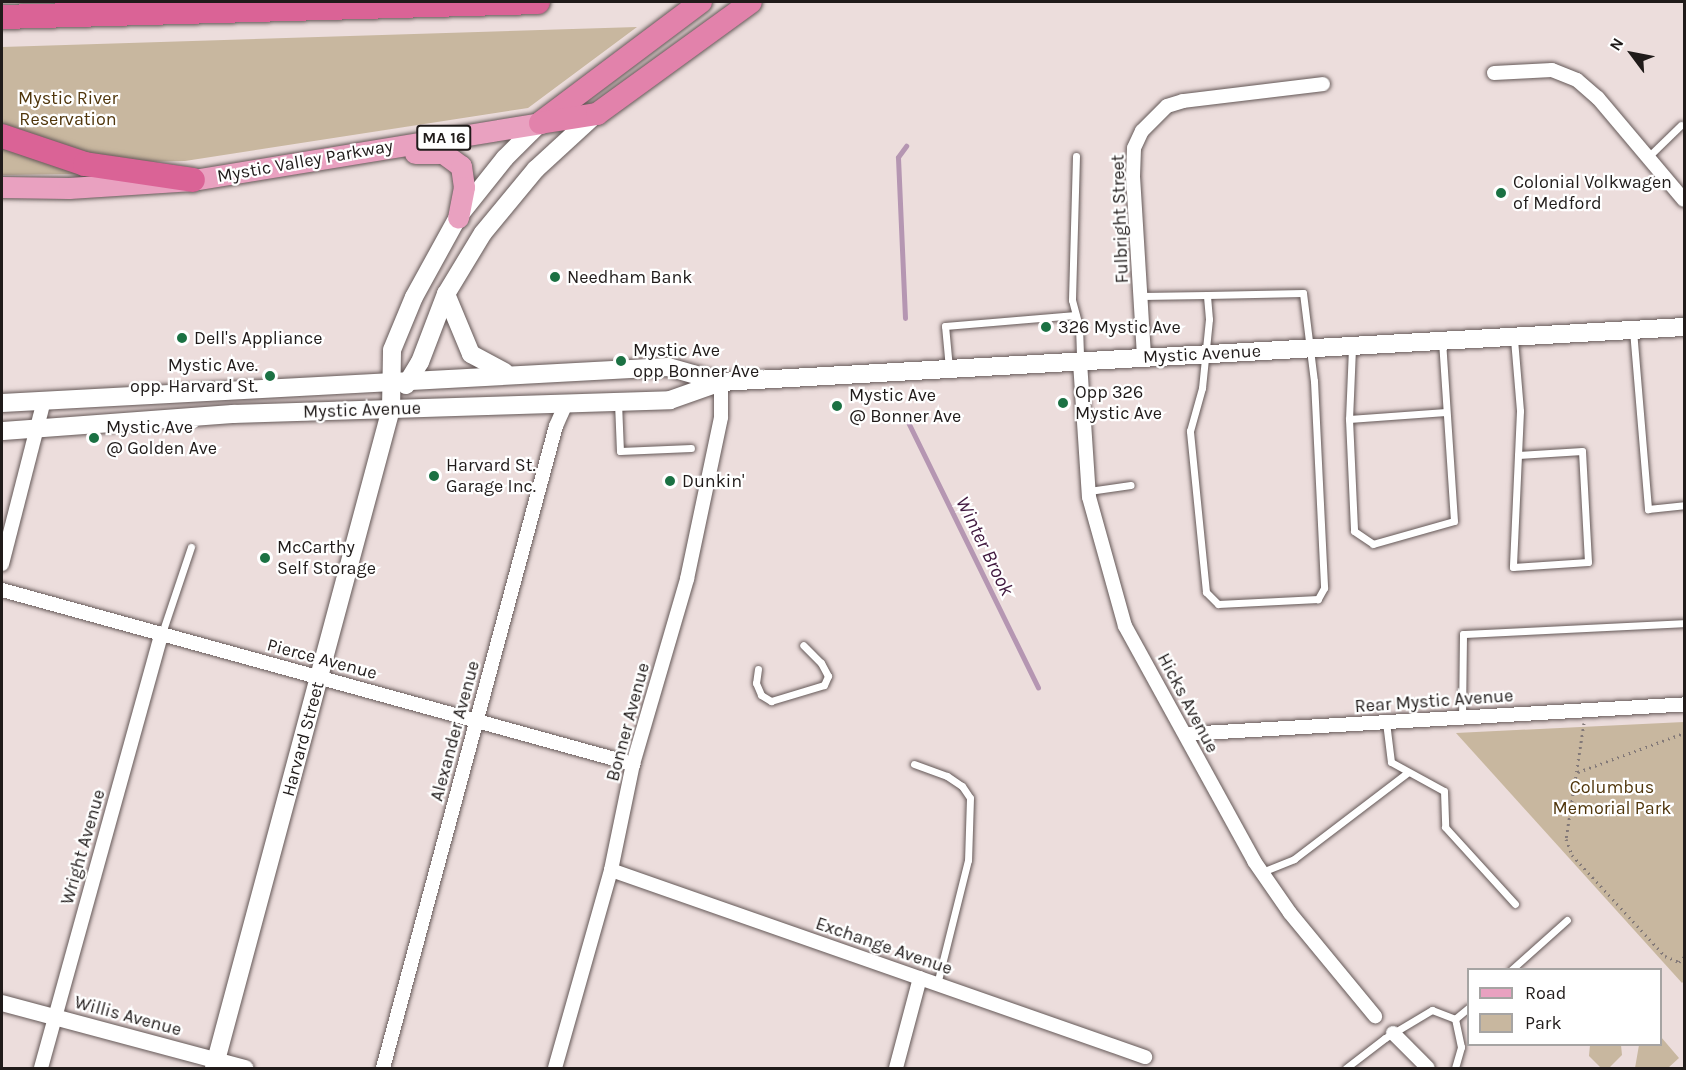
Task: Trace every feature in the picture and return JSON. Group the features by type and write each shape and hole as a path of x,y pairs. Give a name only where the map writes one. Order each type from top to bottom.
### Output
{"highway":[{"path":"2,17 538,2"},
{"path":"540,123 701,2"},
{"name":"Mystic Valley Parkway","path":"540,123 597,114 751,2"},
{"path":"2,136 85,164 193,180"}],"main road":[{"path":"401,379 446,294 511,198 552,152 597,114"},
{"name":"Mystic Valley Parkway","path":"2,187 69,188 193,180 540,123"},
{"name":"Harvard Street","path":"215,1064 401,379 392,350 400,327 458,217 505,158 540,123"},
{"path":"349,153 402,155 430,151 450,156 461,166 464,176 458,217"},
{"path":"446,294 471,354 494,368 512,374"},
{"name":"Mystic Avenue","path":"2,431 233,414 670,400 721,382 1080,362 1144,356 1684,327"},
{"name":"Mystic Avenue","path":"2,403 401,379 668,367 721,382"}],"street":[{"path":"1494,72 1540,69 1571,77 1598,98 1684,200"},
{"name":"Fulbright Street","path":"1144,356 1134,148 1152,117 1167,105 1183,101 1323,84"},
{"name":"Hicks Avenue","path":"1080,362 1089,490 1125,626 1262,872 1290,913 1375,1016"},
{"name":"Bonner Avenue","path":"555,1068 611,870 633,764 687,579 721,417 721,382"},
{"path":"2,564 44,400"},
{"name":"Alexander Avenue","path":"383,1068 556,426 566,404"},
{"name":"Pierce Avenue","path":"2,590 161,636 633,764"},
{"name":"Wright Avenue","path":"41,1068 161,636"},
{"name":"Rear Mystic Avenue","path":"1186,734 1684,704"},
{"name":"Exchange Avenue","path":"611,870 1145,1057"},
{"path":"896,1068 920,978"},
{"name":"Willis Avenue","path":"2,1003 55,1016 215,1064 245,1068"},
{"path":"1393,1033 1428,1068"}],"lane":[{"path":"1648,157 1682,125"},
{"path":"1076,156 1072,300 1076,315 1080,362"},
{"path":"1141,296 1303,293 1315,399 1324,588 1318,599 1218,604 1206,592 1190,431 1202,388 1209,319 1207,295"},
{"path":"949,368 945,326 1076,315"},
{"path":"1633,330 1648,508 1684,505"},
{"path":"1514,337 1520,411 1518,455 1513,567 1588,561 1582,451 1518,455"},
{"path":"1352,345 1349,419 1354,531 1373,544 1454,521 1442,340"},
{"path":"618,401 620,451 691,448"},
{"path":"1349,419 1446,412"},
{"path":"1089,490 1131,485"},
{"path":"161,636 191,547"},
{"path":"1462,717 1462,634 1684,623"},
{"path":"758,669 756,683 761,695 771,701 824,684 828,676 821,663 803,645"},
{"path":"1386,722 1391,762 1444,791 1445,827 1515,904"},
{"path":"914,764 947,776 962,786 970,798 968,860 937,984"},
{"path":"1262,872 1294,859 1408,772"},
{"path":"1512,968 1567,920"},
{"path":"1455,1019 1467,1009"},
{"path":"1347,1068 1393,1033 1432,1010 1455,1019"},
{"path":"1455,1019 1461,1047 1455,1068"}],"path":[{"path":"1586,710 1566,839 1572,855 1665,956 1679,962 1684,957"},
{"path":"1578,772 1684,733"}],"green space":[{"name":"Mystic River Reservation","path":"637,27 528,108 185,161 132,162 75,174 2,175 2,47"},
{"name":"Columbus Memorial Park","path":"1684,722 1684,981 1682,983 1456,733"},
{"path":"1662,1038 1679,1058 1668,1068 1635,1068 1639,1046 1662,1046"},
{"path":"1590,1046 1621,1046 1622,1055 1610,1067 1601,1068 1589,1056"}],"waterway":[{"name":"Winter Brook","path":"905,318 898,157 906,146"},
{"name":"Winter Brook","path":"906,418 1038,687"}],"place":[{"name":"Colonial Volkwagen of Medford","path":"1501,193"},
{"name":"Needham Bank","path":"555,277"},
{"name":"326 Mystic Ave","path":"1046,327"},
{"name":"Dell's Appliance","path":"182,338"},
{"name":"Mystic Ave opp Bonner Ave","path":"621,361"},
{"name":"Mystic Ave. opp. Harvard St.","path":"270,376"},
{"name":"Opp 326 Mystic Ave","path":"1063,403"},
{"name":"Mystic Ave @ Bonner Ave","path":"837,406"},
{"name":"Mystic Ave @ Golden Ave","path":"94,438"},
{"name":"Harvard St. Garage Inc.","path":"434,476"},
{"name":"Dunkin'","path":"670,481"},
{"name":"McCarthy Self Storage","path":"265,558"}]}
